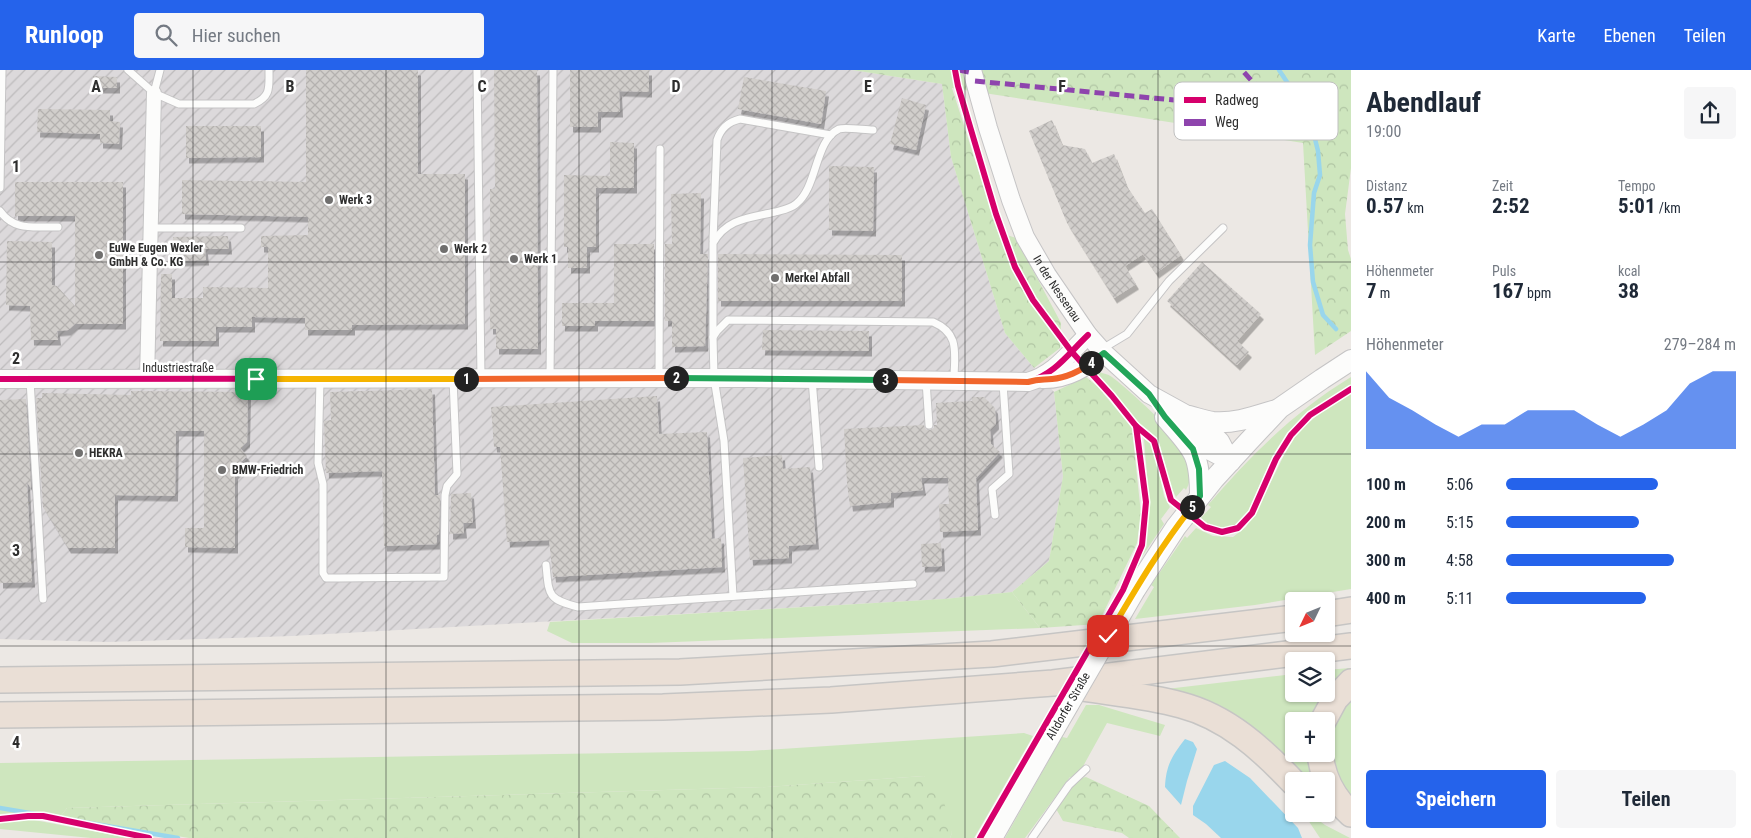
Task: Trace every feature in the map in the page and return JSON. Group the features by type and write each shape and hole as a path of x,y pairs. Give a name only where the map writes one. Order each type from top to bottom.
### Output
{"highway":[{"path":"1335,613 1351,610"},
{"path":"0,680 680,672 992,654 1285,619"},
{"path":"0,715 664,707 896,696 1052,683 1351,646"},
{"path":"1328,712 1335,699 1351,682"},
{"path":"1052,683 1182,705 1214,718 1246,737 1285,774"},
{"path":"1321,762 1330,790 1351,814"},
{"path":"1335,820 1351,827"}],"main road":[{"name":"Altdorfer Straße","path":"992,838 1135,590 1176,527 1200,496 1280,408 1351,360"},
{"path":"1189,416 1212,422 1232,422 1253,418 1280,408"},
{"path":"1165,417 1193,449 1199,469 1200,496"}],"street":[{"name":"In der Nessenau","path":"973,75 1011,200 1030,245 1047,275 1088,335 1149,394 1165,417 1210,451 1231,462"},
{"name":"Industriestraße","path":"148,379 154,93"},
{"path":"1040,379 1054,370 1088,335"},
{"name":"Industriestraße","path":"0,379 714,378 1028,382 1040,379 1053,379 1086,367 1103,351"},
{"name":"In der Nessenau","path":"1149,394 1189,416 1220,441 1231,462"}],"lane":[{"path":"0,188 2,70"},
{"path":"128,70 154,93 179,104 254,104 263,99 269,92 269,70"},
{"path":"154,93 160,70"},
{"path":"478,70 481,379"},
{"path":"550,379 553,70"},
{"path":"733,596 724,441 714,378 713,243 717,140 724,127 731,121 740,119 832,135"},
{"path":"713,243 719,233 738,220 787,209 796,205 808,188 824,144 840,129 873,130"},
{"path":"659,378 660,149"},
{"path":"0,211 12,224 58,227"},
{"path":"151,228 241,228"},
{"path":"1103,351 1127,334 1169,281 1223,228"},
{"path":"713,337 716,331 728,320 933,322 943,326 951,334 954,345 954,381"},
{"path":"30,379 43,599"},
{"path":"320,379 318,463 323,484 323,573 326,578 339,578 444,577 445,495 448,486 457,474 452,379"},
{"path":"812,379 820,467"},
{"path":"926,380 928,425"},
{"path":"995,515 992,489 1009,474 1003,382"},
{"path":"546,565 548,587 551,596 560,602 578,607 913,584"},
{"path":"1032,838 1069,785 1086,769"}],"shaded area":[{"path":"0,70 852,70 942,84 951,157 1005,333 1054,392 1063,476 1049,561 1012,592 944,599 292,636 108,642 0,639"}],"green space":[{"path":"852,70 1351,70 1351,168 1345,214 1348,250 1351,259 1351,331 1315,355 1303,143 1284,140 1338,140 1338,82 1174,82 1174,123 952,88 998,232 1016,238 1061,323 1060,348 1034,368 1005,333 951,157 942,84"},
{"path":"1097,372 1112,377 1153,413 1188,453 1191,467 1188,486 1186,490 1184,488 1176,497 1160,446 1155,437 1140,426 1097,375"},
{"path":"1086,377 1098,387 1132,428 1141,514 1137,543 1098,624 1040,628 1012,592 1049,561 1063,476 1054,392"},
{"path":"1351,377 1351,386 1302,419 1282,442 1266,471 1248,512 1238,523 1226,528 1220,528 1213,527 1201,518 1211,507 1208,505 1274,435 1311,404"},
{"path":"1351,394 1351,589 1333,592 1285,592 1285,600 1135,619 1154,587 1151,585 1185,536 1187,538 1196,528 1213,536 1233,537 1246,527 1298,432 1320,413"},
{"path":"1144,439 1149,441 1155,453 1164,496 1170,507 1161,519 1164,524 1141,558 1150,509"},
{"path":"1012,592 1040,628 650,643 572,643 547,631 550,622 944,599"},
{"path":"1350,668 1351,671 1335,694 1335,669"},
{"path":"1285,675 1285,702 1329,702 1322,712 1285,712 1285,762 1315,762 1317,772 1287,772 1158,690"},
{"path":"1351,693 1351,805 1329,762 1335,762 1335,721"},
{"path":"1086,705 1099,705 1165,725 1160,736 1107,723 1076,779 1070,777 1025,838 1005,838 1062,737 1067,738"},
{"path":"1024,733 1033,736 974,838 950,838 952,833 924,776 767,787 67,808 60,817 29,812 0,814 0,763 749,751"},
{"path":"924,776 942,794 952,833 950,838 189,838 60,817 67,808 767,787"},
{"path":"1086,777 1149,806 1180,838 1129,838 1122,833 1063,821 1055,807 1076,779"},
{"path":"29,819 129,838 91,838 0,829 0,822"},
{"path":"1309,822 1321,822 1350,838 1320,838"}],"water":[{"path":"1185,739 1193,742 1197,749 1181,805 1165,787 1170,761"},
{"path":"1225,761 1250,778 1285,814 1285,822 1292,822 1298,828 1302,838 1221,838 1193,815 1193,806 1214,765"}],"building":[{"path":"306,70 418,70 418,174 465,174 465,324 352,325 352,330 305,330 305,318 252,317 252,327 216,327 216,341 160,341 161,274 172,274 172,298 203,298 203,287 268,288 268,247 261,247 261,236 308,235 308,217 182,214 182,180 306,182"},
{"path":"494,70 537,70 538,349 496,349 496,329 490,329 490,189 495,189"},
{"path":"570,70 649,70 649,92 619,91 620,112 598,112 598,127 570,127"},
{"path":"93,76 117,77 117,88 93,88"},
{"path":"744,77 826,91 821,124 738,109"},
{"path":"902,98 926,105 916,150 890,144"},
{"path":"38,109 110,110 110,121 120,122 119,144 100,143 100,134 37,132"},
{"path":"1052,120 1062,145 1085,149 1092,163 1114,154 1126,185 1145,213 1152,209 1181,255 1156,273 1143,254 1125,266 1136,284 1114,298 1067,223 1029,131"},
{"path":"186,126 261,126 261,157 186,158"},
{"path":"610,142 634,143 634,188 596,188 596,247 587,247 587,268 568,268 568,247 564,247 564,175 610,176"},
{"path":"829,166 874,167 873,231 829,230"},
{"path":"15,182 123,182 123,324 75,324 68,330 57,331 58,340 31,340 30,306 6,305 7,241 52,242 52,285 57,286 75,306 75,216 15,216"},
{"path":"701,193 700,254 708,254 705,346 672,347 672,321 665,321 665,244 672,244 671,194"},
{"path":"228,236 229,249 205,249 206,260 177,261 177,249 173,249 173,237"},
{"path":"614,244 654,244 654,321 595,321 595,326 562,326 562,303 614,303"},
{"name":"Merkel Abfall","path":"718,254 902,255 902,301 718,301"},
{"path":"1202,262 1261,314 1237,341 1249,352 1237,365 1167,301"},
{"path":"763,330 869,331 869,351 762,350"},
{"path":"432,389 435,495 440,495 437,544 384,546 382,471 326,473 324,421 331,420 330,392"},
{"path":"131,391 248,392 247,442 240,448 247,456 240,463 243,466 235,474 235,548 185,547 185,528 204,528 204,431 176,431 175,496 115,495 115,548 68,548 43,507 36,398 42,398 42,393 131,395"},
{"path":"657,396 659,434 707,432 712,539 721,538 722,567 553,577 549,540 507,542 500,447 494,447 491,407"},
{"path":"972,397 984,397 995,408 996,424 990,430 991,444 1000,452 976,478 978,530 940,532 939,504 949,504 948,478 921,478 923,490 891,493 891,502 850,506 844,429 924,425 926,430 930,430 934,428 934,425 937,425 936,403 972,401"},
{"path":"26,399 31,488 27,482 32,582 0,583 0,400"},
{"path":"782,455 783,469 810,467 816,544 789,546 789,558 750,560 743,458"},
{"path":"471,493 473,523 463,523 464,533 450,534 451,494"},
{"path":"941,543 942,566 922,567 921,544"}],"waterway":[{"path":"1279,70 1287,82"},
{"path":"1315,140 1320,175 1314,193 1310,245 1313,282 1323,315 1336,329"},
{"path":"0,808 178,838"}],"marked path":[{"path":"959,70 973,73"},
{"path":"1242,70 1253,82"},
{"path":"975,81 1174,100"}],"cycle path":[{"path":"955,70 996,214 1015,267 1033,300 1071,351 1112,396 1136,426 1154,441 1171,500 1205,527 1222,532 1238,528 1252,513 1276,459 1291,435 1310,415 1351,389"},
{"path":"0,379 752,378 1028,382 1054,369 1088,335"},
{"path":"980,838 1123,590 1142,545 1146,502 1136,426"},
{"path":"0,819 43,816 149,838"}],"place":[{"name":"Werk 3","path":"329,200"},
{"name":"Werk 2","path":"444,249"},
{"name":"EuWe Eugen Wexler GmbH & Co. KG","path":"99,255"},
{"name":"Werk 1","path":"514,259"},
{"name":"Merkel Abfall","path":"775,278"},
{"name":"HEKRA","path":"79,453"},
{"name":"BMW-Friedrich","path":"222,470"}],"route":[{"path":"256,379 752,378 1028,382 1040,379 1053,379 1066,375 1086,367 1104,353 1149,394 1165,417 1193,449 1198,460 1200,478 1200,496 1176,527 1108,636"}]}
